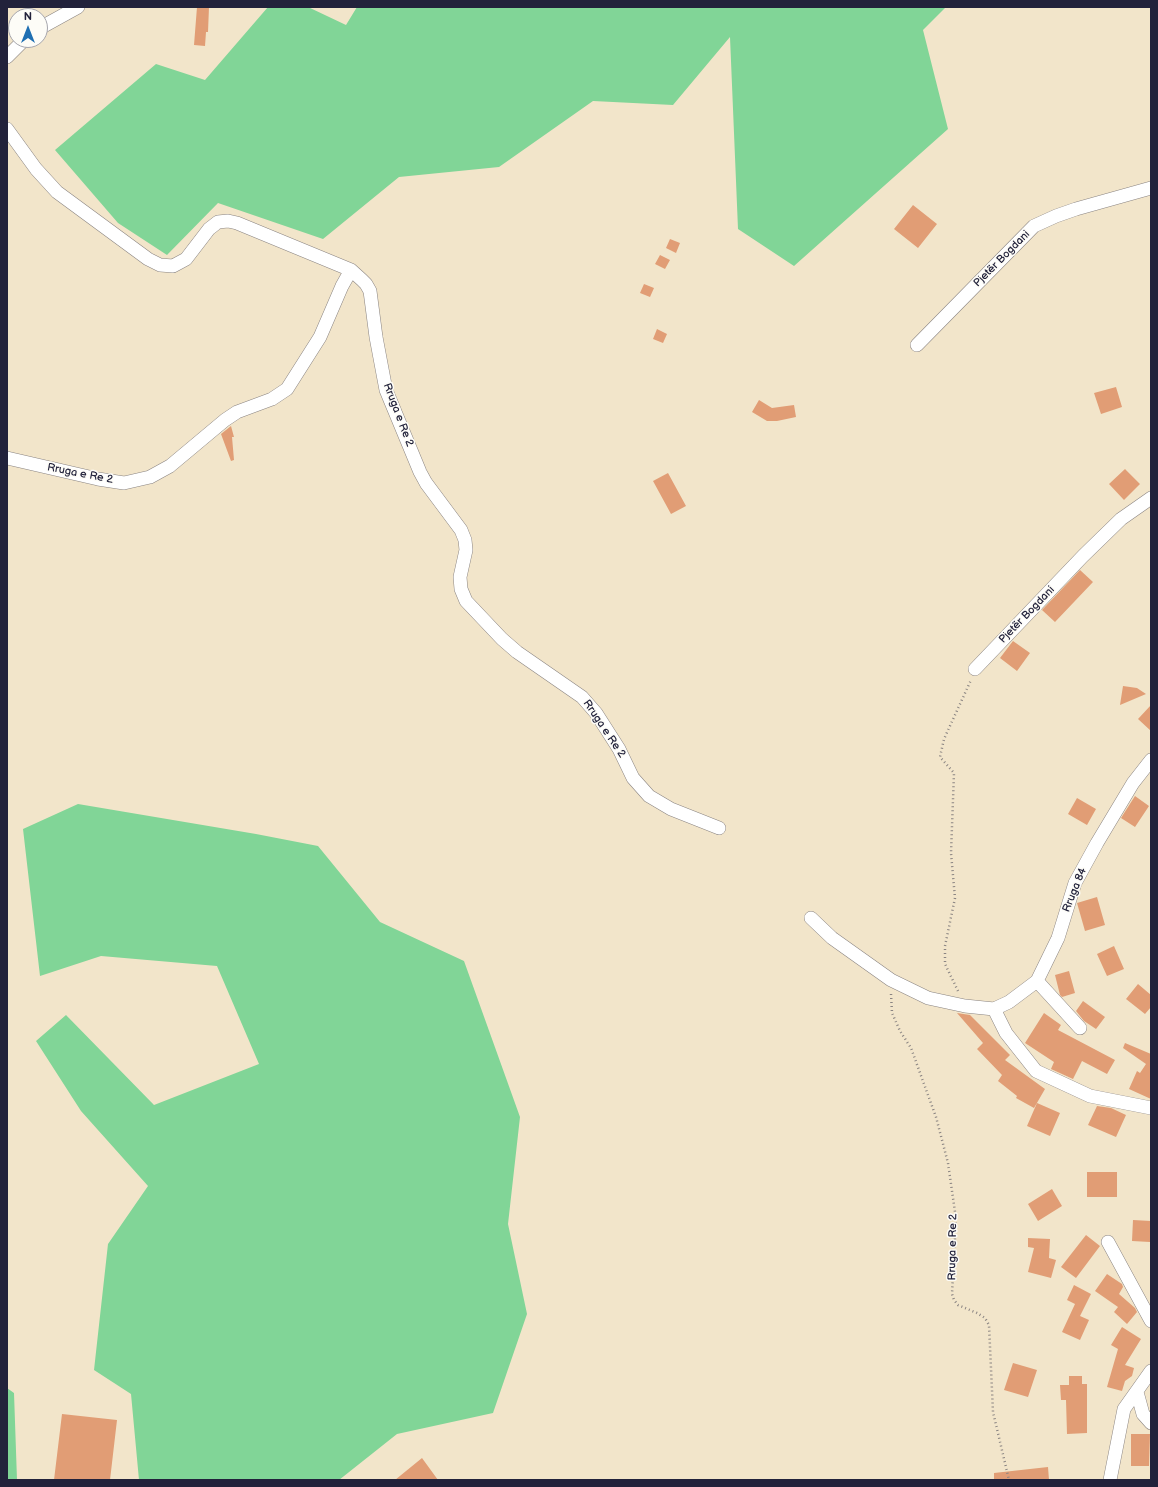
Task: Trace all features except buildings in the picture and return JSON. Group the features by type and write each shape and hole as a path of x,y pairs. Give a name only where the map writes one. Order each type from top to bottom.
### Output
{"street":[{"path":"48,24 78,7"},
{"path":"7,57 16,48"},
{"path":"7,129 36,169 57,192 148,259 160,265 173,266 186,259 209,230 218,222 228,221 351,270"},
{"name":"Pjetër Bogdani","path":"917,345 1034,226 1076,209 1151,188"},
{"name":"Rruga e Re 2","path":"7,458 98,480 124,482 150,477 170,466 225,420 237,412 272,399 287,389 320,337 342,286 351,270 366,284 370,291 376,337 386,390 420,472 426,483 461,530 465,540 466,550 460,576 461,589 466,601 502,640 582,697 596,713 619,749 634,778 649,796 671,810 720,828"},
{"name":"Pjetër Bogdani","path":"975,669 1089,550 1121,519 1151,498"},
{"name":"Rruga 84","path":"994,1009 1009,1002 1037,981 1058,938 1076,883 1097,843 1133,783 1151,760"},
{"path":"811,918 832,938 891,980 928,998 965,1006 994,1009 1006,1033 1036,1071 1090,1096 1151,1108"},
{"path":"1037,981 1080,1028"},
{"path":"1108,1242 1151,1321"},
{"path":"1110,1480 1124,1409 1151,1371"},
{"path":"1137,1392 1143,1414 1151,1424"}],"path":[{"path":"965,1006 944,964 945,946 955,898 951,853 954,773 940,757 944,739 975,669"},
{"name":"Rruga e Re 2","path":"891,980 892,1013 900,1031 911,1048 936,1117 948,1163 956,1219 952,1294 958,1305 978,1313 985,1318 989,1325 993,1412 1009,1480"}],"green space":[{"path":"268,7 308,7 346,25 357,7 946,7 923,30 948,129 794,266 738,229 730,37 673,105 593,101 499,167 399,177 323,239 218,203 167,255 118,223 55,150 156,64 205,80"},
{"path":"78,804 318,846 380,922 464,961 520,1117 508,1224 527,1314 493,1413 397,1434 339,1480 139,1480 131,1394 94,1370 108,1244 148,1186 81,1111 36,1041 66,1015 154,1105 259,1064 217,966 101,956 40,976 23,829"},
{"path":"7,1388 14,1393 17,1480 7,1480"}]}
